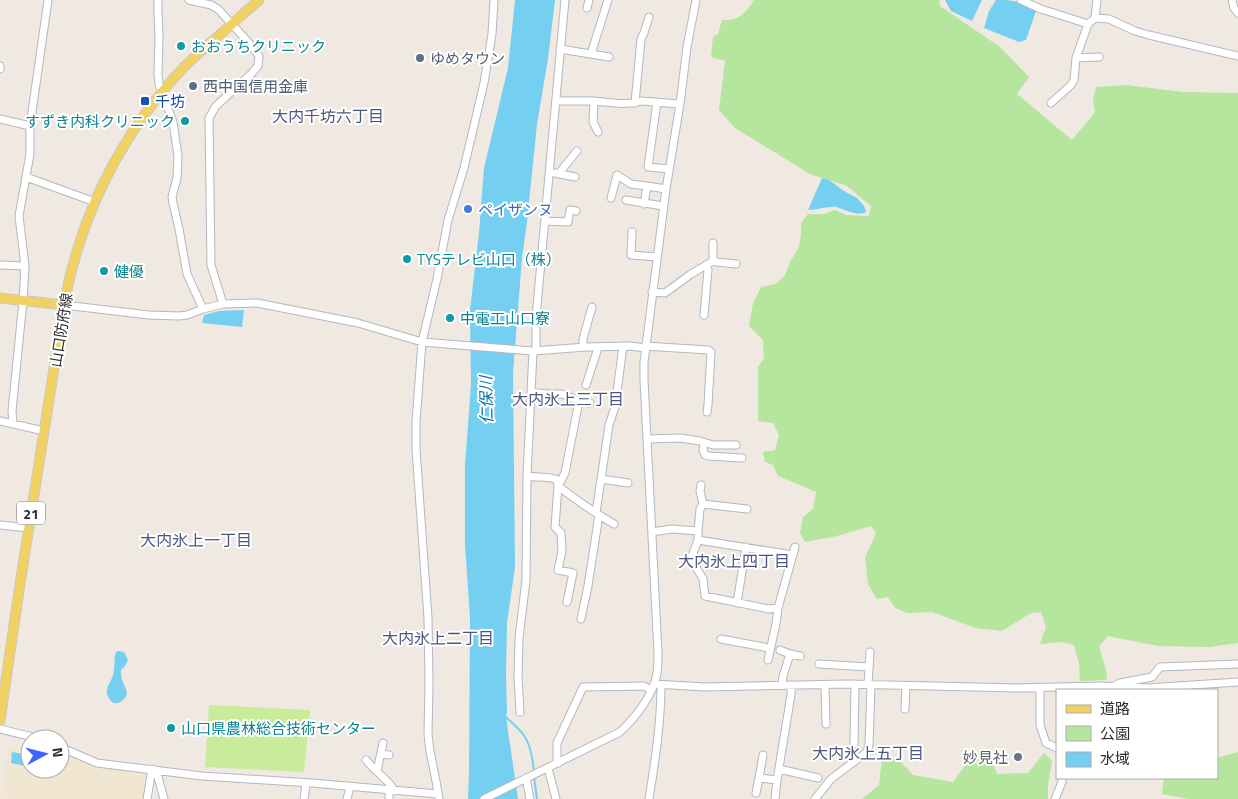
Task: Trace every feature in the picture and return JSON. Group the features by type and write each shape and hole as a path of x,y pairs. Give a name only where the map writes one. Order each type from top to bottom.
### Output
{"main road":[{"name":"山口防府線","path":"0,722 64,305 82,234 108,173 138,123 187,64 259,0"},
{"path":"0,298 64,305"}],"street":[{"path":"12,424 25,266 19,216 30,154 30,126 48,0"},
{"path":"158,0 158,75 173,122 178,156 176,183 172,197 187,274 203,309"},
{"path":"189,0 211,5 224,14 257,53 259,61 258,66 251,74 216,106 209,118 211,265 223,304"},
{"path":"70,751 97,763 202,776 350,787 438,797 428,735 428,618 416,449 416,422 422,342 448,220 464,168 482,92 492,34 494,0"},
{"path":"520,712 518,678 519,638 526,580 527,476 533,351 565,0"},
{"path":"591,54 608,0"},
{"path":"650,799 661,714 655,686 658,653 644,380 645,347 663,206 696,0"},
{"path":"1021,0 1088,24"},
{"path":"1050,103 1071,85 1074,80 1076,58 1088,24 1095,18 1097,0"},
{"path":"1232,0 1234,8 1238,13"},
{"path":"635,103 641,38 649,18"},
{"path":"1095,18 1109,19 1149,35 1238,56"},
{"path":"560,49 610,57"},
{"path":"1076,58 1099,58"},
{"path":"556,101 594,101 616,104 641,101 680,104"},
{"path":"594,101 593,122 598,132"},
{"path":"657,102 648,167 669,169"},
{"path":"0,119 30,126"},
{"path":"559,174 577,151"},
{"path":"550,172 576,177"},
{"path":"611,198 617,175 631,184 666,189"},
{"path":"26,178 95,202"},
{"path":"644,204 647,186"},
{"path":"626,200 663,206"},
{"path":"545,221 568,222 570,210 576,211"},
{"path":"632,232 631,255 657,257"},
{"path":"704,314 712,243"},
{"path":"652,292 665,293 709,263 736,264"},
{"path":"0,265 25,266"},
{"path":"64,305 162,316 187,315 223,304 257,303 358,323 422,342 533,351 623,346 708,350 711,352 707,412"},
{"path":"583,347 583,339 592,307"},
{"path":"581,619 588,586 609,425 615,407 623,346"},
{"path":"586,385 597,347"},
{"path":"531,392 562,394 590,403"},
{"path":"558,486 565,473 579,401"},
{"path":"0,421 44,431"},
{"path":"648,439 680,438 713,445 736,445"},
{"path":"704,443 703,450 705,455 742,458"},
{"path":"527,476 536,478 553,477 557,480 555,527 561,533 562,551 558,570 573,573 567,602"},
{"path":"602,479 628,483"},
{"path":"701,485 700,491 703,504 700,509 698,540 692,556 693,562 703,579 705,596 769,609 778,608"},
{"path":"558,486 614,524"},
{"path":"703,504 747,509"},
{"path":"0,525 29,528"},
{"path":"652,532 672,529 698,531"},
{"path":"698,540 793,555"},
{"path":"737,603 746,547"},
{"path":"768,660 778,608 796,548"},
{"path":"721,639 770,649"},
{"path":"780,650 800,656"},
{"path":"814,799 831,779 867,752 869,745 870,652"},
{"path":"782,686 790,654"},
{"path":"819,664 869,667"},
{"path":"1114,687 1120,683 1152,677 1160,667 1238,664"},
{"path":"558,763 556,758 557,743 583,687 855,684 1147,688 1238,682"},
{"path":"854,744 852,731 857,714 855,684"},
{"path":"775,799 791,685"},
{"path":"826,685 826,724"},
{"path":"484,799 620,732 637,714 655,686"},
{"path":"905,709 906,686"},
{"path":"1040,688 1040,725 1046,743 1056,748"},
{"path":"0,729 20,734"},
{"path":"377,771 383,743"},
{"path":"381,754 389,756"},
{"path":"756,793 763,755"},
{"path":"366,760 393,787 389,799"},
{"path":"548,768 556,799"},
{"path":"147,799 154,769"},
{"path":"154,769 164,799"},
{"path":"779,770 818,778"},
{"path":"759,778 777,780"},
{"path":"1055,799 1062,779"},
{"path":"523,780 530,799"},
{"path":"304,799 306,784"},
{"path":"347,799 350,787"}],"shaded area":[{"path":"9,746 20,747 20,779 70,779 70,757 97,767 150,773 145,799 0,799"}],"green space":[{"path":"754,0 939,0 940,6 1000,47 1029,77 1017,94 1072,140 1095,112 1093,99 1096,87 1127,85 1183,92 1238,93 1238,643 1209,647 1158,646 1108,636 1099,646 1107,680 1080,681 1079,664 1074,645 1061,642 1040,644 1046,627 1041,612 1031,613 1002,631 976,628 932,612 907,613 895,608 888,597 877,599 868,584 865,558 876,533 871,526 837,536 805,542 800,533 803,517 813,509 816,492 778,476 773,465 765,462 763,452 775,450 779,435 773,423 758,421 758,367 764,358 763,340 749,326 753,303 761,287 776,284 785,275 798,249 801,223 808,214 824,214 835,210 846,215 869,216 871,206 847,186 810,174 735,128 719,110 725,61 711,57 713,37 718,34 722,20 741,16"},
{"path":"209,705 310,710 304,772 205,767"},
{"path":"1238,752 1238,799 1188,799 1162,794 1164,779 1218,779 1218,758"},
{"path":"1044,753 1052,761 1048,799 862,799 879,785 882,759 897,758 913,775 953,782 970,759 990,757 997,774 1028,773"}],"water":[{"name":"仁保川","path":"515,0 555,0 548,59 537,124 522,258 513,373 515,567 507,623 506,717 518,799 468,799 470,618 465,545 465,465 471,384 470,310 484,168 508,68"},
{"path":"945,0 982,0 972,21 951,11"},
{"path":"996,0 1017,2 1036,11 1026,40 1019,42 984,28 989,11"},
{"path":"822,178 829,180 857,198 864,206 866,212 859,214 834,207 808,210"},
{"path":"244,310 242,327 202,323 204,315 219,311"},
{"path":"119,651 124,652 128,660 121,670 121,677 127,694 119,703 114,703 107,695 107,692 114,673 115,655"},
{"path":"12,752 20,753 20,765 11,763"}],"waterway":[{"path":"505,718 523,734 528,742 534,772"},
{"path":"534,777 537,799"}],"place":[{"name":"おおうちクリニック","path":"181,46"},
{"name":"ゆめタウン","path":"420,58"},
{"name":"西中国信用金庫","path":"193,86"},
{"name":"千坊","path":"145,101"},
{"name":"すずき内科クリニック","path":"185,121"},
{"name":"ペイザンヌ","path":"468,209"},
{"name":"TYSテレビ山口（株）","path":"407,259"},
{"name":"健優","path":"104,271"},
{"name":"中電工山口寮","path":"450,318"},
{"name":"山口県農林総合技術センター","path":"171,728"},
{"name":"妙見社","path":"1018,757"}],"district":[{"name":"大内千坊六丁目","path":"328,116"},
{"name":"大内氷上三丁目","path":"568,399"},
{"name":"大内氷上一丁目","path":"196,540"},
{"name":"大内氷上四丁目","path":"734,561"},
{"name":"大内氷上二丁目","path":"438,638"},
{"name":"大内氷上五丁目","path":"868,753"}]}
